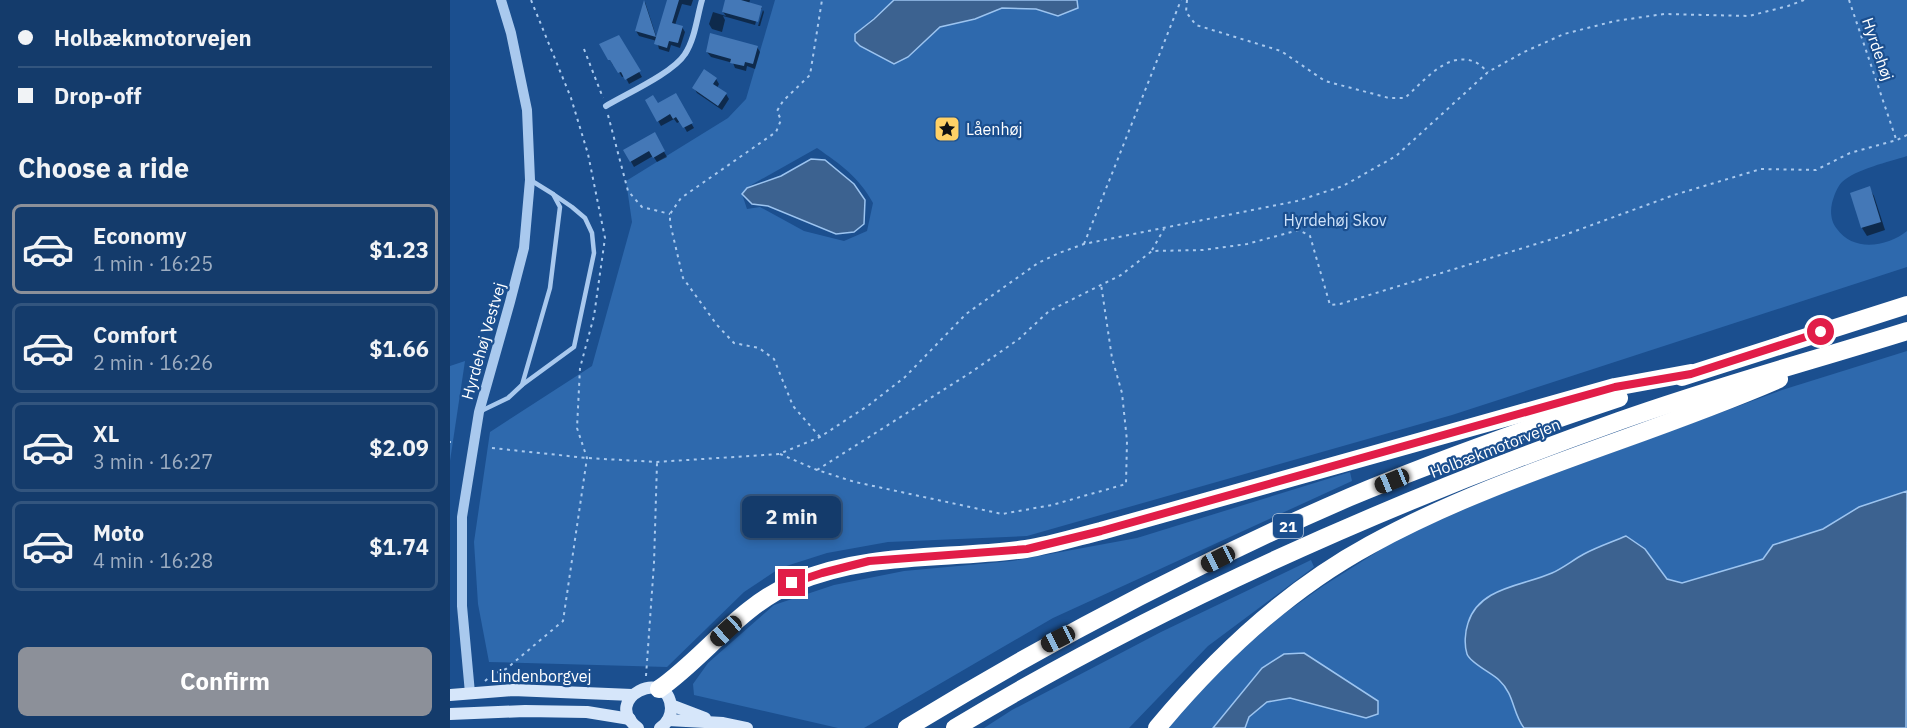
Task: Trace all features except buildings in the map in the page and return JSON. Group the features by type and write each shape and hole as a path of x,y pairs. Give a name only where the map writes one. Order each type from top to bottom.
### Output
{"highway":[{"name":"Holbækmotorvejen","path":"906,728 1041,648 1237,550 1351,497 1516,433 1907,305"},
{"name":"Holbækmotorvejen","path":"955,728 1008,696 1124,633 1243,574 1375,515 1621,421 1767,372 1907,331"},
{"path":"1157,728 1224,654 1276,609 1325,573 1369,546 1428,515 1492,487 1761,387 1849,349"},
{"path":"652,688 675,678 756,605 792,583 822,573 869,561 1037,546 1101,531 1615,387 1691,374"}],"main road":[{"path":"634,724 627,706 632,695 652,688 669,699 671,705 664,724 723,723"},
{"name":"Lindenborgvej","path":"450,695 513,690 632,695"},
{"path":"450,706 470,693"},
{"path":"470,693 471,712"},
{"path":"671,705 723,723 747,728"},
{"path":"450,714 587,712 634,724"}],"street":[{"name":"Hyrdehøj Vestvej","path":"470,693 462,606 462,517 479,412 524,248 530,180 526,110 511,33 501,0"},
{"path":"606,106 672,68 685,56 702,0"}],"lane":[{"path":"479,412 508,398 574,347 594,253 592,232 585,218 572,207 530,180"},
{"path":"522,385 550,288 560,207 552,194"}],"path":[{"path":"820,437 793,406 774,359 759,348 734,343 717,326 683,278 670,214 681,198 776,132 781,120 777,111 783,101 810,75 822,0"},
{"path":"1084,244 1181,0"},
{"path":"1187,0 1186,12 1196,25 1281,51 1324,81 1389,98 1405,98 1446,62 1463,59 1475,61 1488,72"},
{"path":"492,448 587,458 657,462 779,454 820,437 869,405 905,377 966,314 1038,263 1059,252 1084,244 1297,201 1343,186 1396,156 1488,72 1564,34 1615,21 1664,14 1749,16 1804,0"},
{"name":"Hyrdehøj","path":"1849,0 1897,140"},
{"path":"584,49 606,106 628,191 642,207 670,214"},
{"path":"1152,251 1203,250 1247,244 1299,230 1310,236 1330,305 1340,304 1559,237 1674,195 1761,169 1816,170 1851,153 1907,135"},
{"path":"817,470 970,373 1019,339 1049,311 1121,275 1152,251 1164,229"},
{"path":"779,454 817,470 855,482 1002,514 1052,505 1126,484 1127,441 1122,393 1112,358 1101,284"},
{"path":"470,693 492,675 506,669 563,621 587,458"},
{"path":"652,688 657,462"}],"green space":[{"name":"Hyrdehøj Skov","path":"775,0 894,0 855,34 855,40 860,46 908,57 940,27 975,19 1002,8 1036,9 1058,16 1077,8 1077,0 1907,0 1907,156 1848,177 1837,189 1831,210 1832,220 1837,229 1852,241 1861,244 1870,245 1890,241 1907,231 1907,267 1452,415 1027,536 888,542 827,553 780,568 744,592 667,667 489,662 478,604 474,542 490,432 592,366 632,222 626,181 728,118 746,99","holes":["817,148 855,178 873,203 867,231 844,241 804,231 760,207 747,209 742,194 746,188"]},
{"path":"1907,351 1907,728 1165,728 1232,658 1281,616 1323,586 1399,538 1502,493 1782,390"},
{"path":"465,361 450,461 450,366"},
{"path":"1350,472 1352,481 1053,618 864,728 838,728 694,695 693,684 708,663 774,605 834,585 904,571 1012,561 1137,538"},
{"path":"1311,560 1314,567 1208,646 1129,728 984,728 1012,710 1161,632"}],"shaded area":[{"path":"894,0 1077,0 1078,8 1058,16 1036,9 1002,8 975,19 940,27 908,57 894,64 860,46 855,41 855,34"},
{"path":"811,159 825,160 854,184 865,200 864,224 854,232 836,234 768,206 752,204 742,194 747,188 781,176"},
{"path":"1907,491 1906,728 1524,728 1504,686 1496,677 1472,661 1467,654 1465,643 1467,627 1474,611 1482,602 1503,589 1552,573 1589,551 1626,536 1645,549 1667,579 1682,583 1763,559 1773,545 1823,529 1859,507"},
{"path":"1304,653 1378,701 1378,714 1366,718 1290,698 1267,702 1249,717 1245,728 1213,728 1262,668 1284,654"}],"place":[{"name":"Låenhøj","path":"947,129"}],"route":[{"path":"792,583 869,561 1027,549 1101,531 1615,387 1691,374 1821,332"}]}
